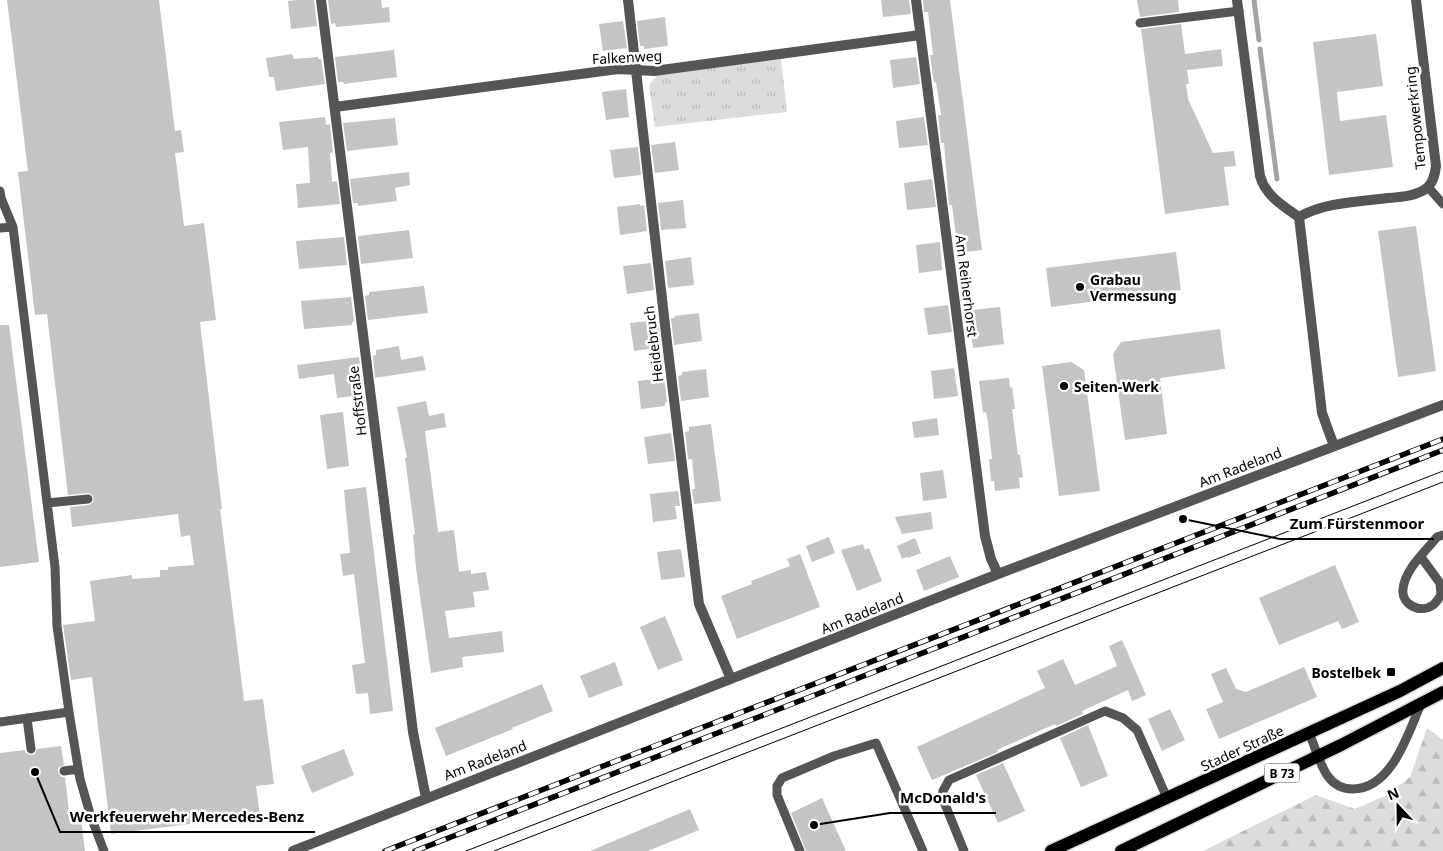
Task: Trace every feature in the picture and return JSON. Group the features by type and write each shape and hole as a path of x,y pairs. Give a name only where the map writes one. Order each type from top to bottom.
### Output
{"main road":[{"name":"Stader Straße","path":"1051,851 1400,691 1443,668"},
{"name":"B 73","path":"1121,851 1319,756 1443,692"}],"street":[{"name":"Hoffstraße","path":"321,0 413,732 426,798"},
{"name":"Heidebruch","path":"628,0 699,604 731,679"},
{"name":"Am Reiherhorst","path":"916,0 985,536 991,559 998,574"},
{"name":"Tempowerkring","path":"1299,218 1307,212 1328,206 1398,197 1418,193 1428,187 1435,173 1436,166 1416,0"},
{"path":"1238,5 1261,181 1271,196 1299,218 1322,413 1334,446"},
{"name":"Falkenweg","path":"335,107 618,69 654,71 920,34"},
{"name":"Am Radeland","path":"293,851 998,574 1443,405"}],"lane":[{"path":"1140,23 1238,5"},
{"path":"1428,187 1443,204"},
{"path":"0,191 13,227 55,567 57,626 68,712 78,769 91,817 104,851"},
{"path":"0,228 13,227"},
{"path":"47,503 88,499"},
{"path":"1421,557 1440,583 1441,596 1433,605 1420,608 1412,607 1405,599 1402,590 1406,578 1421,557 1437,537 1443,535"},
{"path":"1309,733 1327,775 1338,786 1357,789 1381,778 1388,771 1397,758 1421,704"},
{"path":"964,851 942,796 949,780 1105,711 1123,718 1137,730 1167,798"},
{"path":"0,722 68,712"},
{"path":"27,718 31,749"},
{"path":"800,851 776,796 779,782 782,778 834,756 876,743 923,851"},
{"path":"64,771 78,769"}],"green space":[{"path":"781,59 787,112 655,127 649,85 658,74"},
{"path":"1427,728 1443,740 1443,851 1203,851 1316,795 1355,809 1389,794 1410,777"}],"building":[{"path":"7,0 159,0 175,131 181,130 184,152 175,153 184,226 204,223 216,320 200,322 222,509 220,509 244,701 263,699 274,784 256,786 260,815 111,834 92,677 71,680 63,625 95,621 90,581 132,575 132,579 160,577 160,570 168,570 168,567 194,565 190,535 181,537 178,514 72,527 70,507 89,505 93,502 94,498 88,493 68,495 47,314 35,315 18,172 28,171"},
{"path":"314,0 317,26 291,29 288,1"},
{"path":"328,0 381,0 382,8 389,7 390,22 336,27 335,23 331,24"},
{"path":"881,0 909,0 911,14 883,17"},
{"path":"923,0 950,0 982,250 958,253 952,205 949,205 944,143 941,143 938,115 941,115 930,55 933,55 928,12 924,12"},
{"path":"1137,0 1178,0 1179,12 1140,17"},
{"path":"665,17 668,46 644,49 644,46 640,46 637,21"},
{"path":"623,21 627,48 603,51 599,24"},
{"path":"1181,24 1185,54 1221,49 1223,66 1187,70 1189,84 1186,84 1188,99 1213,153 1234,151 1236,166 1224,167 1229,205 1165,214 1141,29"},
{"path":"1376,34 1383,86 1337,92 1340,121 1386,115 1393,167 1329,175 1313,42"},
{"path":"394,50 397,77 344,84 343,82 338,82 335,57"},
{"path":"292,54 294,59 318,57 318,59 321,59 325,84 276,91 274,77 269,77 266,58"},
{"path":"916,57 920,84 893,88 890,60"},
{"path":"626,89 629,117 606,120 602,92"},
{"path":"325,117 326,125 330,124 333,152 330,153 332,182 337,181 340,204 298,208 296,184 310,183 308,147 283,150 279,122"},
{"path":"924,117 928,145 899,148 896,121"},
{"path":"395,118 398,145 347,151 343,123"},
{"path":"675,142 679,170 655,173 651,145"},
{"path":"638,147 641,175 614,178 610,150"},
{"path":"409,172 410,185 395,188 397,201 358,206 358,203 353,203 350,179"},
{"path":"932,179 936,207 907,210 904,183"},
{"path":"683,200 686,228 661,230 658,203"},
{"path":"640,204 640,206 644,205 647,231 620,235 617,207"},
{"path":"1416,226 1436,371 1398,377 1378,231"},
{"path":"409,230 413,258 361,264 358,236"},
{"path":"344,237 347,265 299,269 296,241"},
{"path":"940,242 942,270 919,273 916,245"},
{"path":"1176,252 1181,290 1051,307 1046,268"},
{"path":"691,257 694,285 668,288 665,261"},
{"path":"651,263 654,290 627,294 623,266"},
{"path":"424,286 428,313 368,320 365,296 369,295 369,292"},
{"path":"351,297 354,321 352,325 304,329 301,301"},
{"path":"948,305 952,332 928,335 924,308"},
{"path":"1000,307 1004,344 973,348 971,330 966,331 963,311"},
{"path":"699,313 702,341 674,345 671,318"},
{"path":"658,320 661,346 634,351 630,323"},
{"path":"0,325 9,325 39,562 0,567"},
{"path":"1220,329 1225,369 1160,378 1167,434 1125,440 1113,354 1121,342"},
{"path":"399,346 401,360 423,356 426,370 375,378 373,356 376,355 376,350"},
{"path":"359,357 362,380 358,380 360,395 337,398 334,374 299,379 297,365"},
{"path":"1071,362 1084,370 1100,491 1059,496 1042,366"},
{"path":"954,368 958,396 934,399 931,371"},
{"path":"706,369 709,397 681,401 678,376 682,375 682,372"},
{"path":"664,378 667,402 665,406 641,409 638,381"},
{"path":"1009,378 1015,409 1012,409 1018,455 1020,455 1023,477 1019,478 1020,488 995,491 994,481 991,481 989,459 992,459 988,423 986,412 983,413 979,381"},
{"path":"426,401 429,416 444,413 446,427 425,431 438,532 454,530 459,572 471,570 471,574 486,572 489,590 473,592 475,607 445,611 449,638 502,631 504,652 462,657 463,667 431,673 416,568 413,535 415,534 405,458 407,458 397,407"},
{"path":"343,412 349,466 327,469 320,415"},
{"path":"937,418 939,435 914,438 912,422"},
{"path":"711,424 721,501 694,504 692,489 695,489 692,459 688,459 685,432 689,431 689,427"},
{"path":"671,433 675,461 648,464 644,437"},
{"path":"943,470 947,498 923,501 920,473"},
{"path":"366,487 393,711 370,714 368,693 356,694 352,665 365,663 354,574 343,576 340,554 350,553 344,490"},
{"path":"678,491 680,506 675,506 677,519 653,522 650,494"},
{"path":"931,512 933,529 902,534 895,517"},
{"path":"829,537 835,553 812,562 806,546"},
{"path":"915,538 921,553 902,559 897,546"},
{"path":"863,544 865,550 869,548 882,581 857,591 841,550"},
{"path":"681,549 685,577 661,580 657,552"},
{"path":"800,554 820,607 737,639 721,596 752,584 751,581 790,566 787,559"},
{"path":"950,556 959,577 924,591 916,570"},
{"path":"1335,565 1359,622 1342,629 1338,621 1279,645 1259,598"},
{"path":"665,616 683,660 658,670 640,627"},
{"path":"1122,640 1146,695 1132,701 1128,690 1082,711 1083,714 1056,726 1055,724 997,750 998,752 932,780 917,747 1045,688 1037,671 1063,659 1075,685 1117,666 1109,646"},
{"path":"615,662 623,685 589,698 580,676"},
{"path":"1304,667 1317,697 1219,739 1206,709 1223,702 1211,674 1226,668 1236,689 1246,692"},
{"path":"542,684 553,711 446,756 435,728"},
{"path":"1170,709 1185,740 1162,751 1148,719"},
{"path":"1088,725 1108,776 1081,787 1060,738"},
{"path":"61,746 64,765 58,768 58,772 61,777 65,777 70,820 81,819 85,851 0,851 0,753 25,750 26,753 31,755 35,754 37,749"},
{"path":"344,749 354,775 312,793 301,766"},
{"path":"1003,763 1025,811 998,823 976,775"},
{"path":"822,798 846,851 806,851 791,813"},
{"path":"690,809 699,830 648,851 590,851"}],"waterway":[{"path":"1254,0 1259,40"},
{"path":"1260,49 1277,179"}],"tram line":[{"path":"466,851 1443,471"},
{"path":"494,851 1443,482"}],"railway":[{"path":"385,851 1443,439"},
{"path":"415,851 1443,450"}],"place":[{"name":"Grabau Vermessung","path":"1080,287"},
{"name":"Seiten-Werk","path":"1064,386"},
{"name":"Zum Fürstenmoor","path":"1183,519"},
{"name":"Bostelbek","path":"1391,672"},
{"name":"Werkfeuerwehr Mercedes-Benz","path":"35,772"},
{"name":"McDonald's","path":"814,825"}]}
